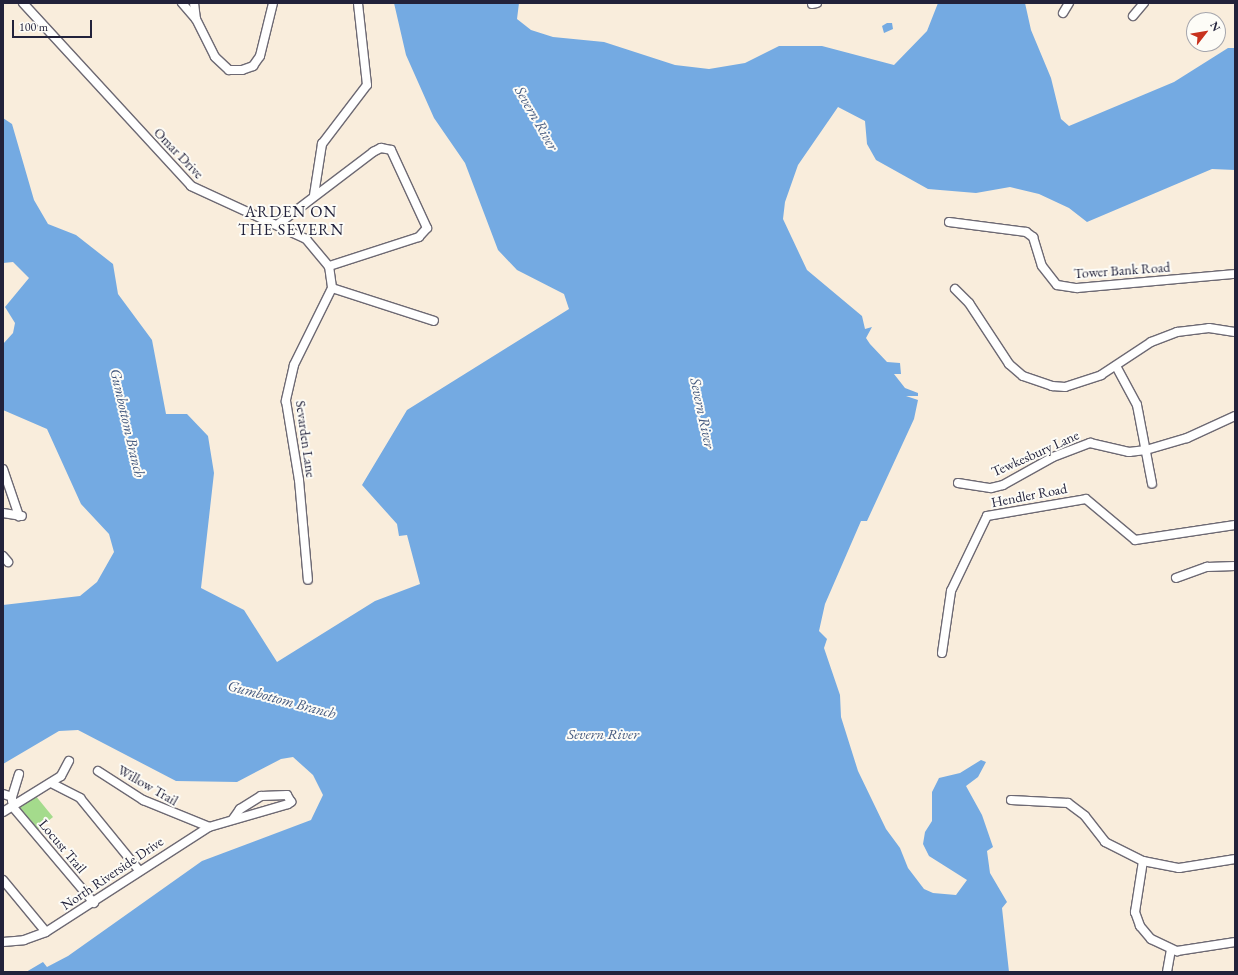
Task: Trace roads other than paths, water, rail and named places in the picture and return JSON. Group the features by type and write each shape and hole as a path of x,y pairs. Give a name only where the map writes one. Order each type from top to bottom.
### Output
{"street":[{"name":"Omar Drive","path":"23,3 191,186 312,243 329,266 332,288"},
{"path":"182,3 196,19 215,58 229,70 253,66 260,56 273,3"},
{"path":"194,3 196,19"},
{"path":"314,195 322,144 367,84 358,3"},
{"path":"1063,13 1069,3"},
{"path":"1133,16 1144,3"},
{"path":"277,226 314,195 373,152 387,148 409,185 427,228 419,237 329,266"},
{"name":"Tower Bank Road","path":"948,222 1026,232 1033,237 1042,266 1057,285 1078,288 1235,274"},
{"path":"332,288 434,321"},
{"name":"Sevarden Lane","path":"308,580 299,480 286,401 294,365 332,288"},
{"path":"956,289 969,302 1009,364 1023,376 1065,387 1116,366 1151,342 1176,332 1209,328 1235,332"},
{"path":"1116,366 1137,405 1152,484"},
{"name":"Tewkesbury Lane","path":"958,482 991,488 1003,485 1053,457 1090,443 1129,452 1146,450 1187,438 1235,416"},
{"path":"3,468 21,516 3,513"},
{"name":"Hendler Road","path":"942,653 951,591 987,516 1086,499 1135,540 1235,525"},
{"path":"1176,578 1207,567 1235,566"},
{"path":"3,812 62,776 69,761"},
{"name":"Willow Trail","path":"98,770 143,800 209,827"},
{"path":"12,806 12,796 19,774"},
{"path":"50,783 80,798 138,869"},
{"path":"3,794 12,796"},
{"name":"North Riverside Drive","path":"3,942 24,940 46,932 94,903 138,869 209,827 291,802 287,795 261,796 240,809 233,819"},
{"path":"1011,800 1068,803 1085,816 1105,842 1143,861 1179,868 1235,859"},
{"name":"Locust Trail","path":"12,806 94,903"},
{"path":"1143,861 1134,908 1137,920 1151,940 1171,950 1235,942"},
{"path":"3,880 46,932"},
{"path":"1167,972 1171,950"}],"water":[{"name":"Severn River","path":"394,3 519,3 517,19 531,30 553,37 604,42 675,65 709,69 745,63 779,46 822,46 894,65 927,31 938,3 1025,3 1031,30 1051,78 1061,119 1069,126 1174,82 1222,52 1226,52 1226,49 1228,48 1235,48 1235,170 1212,169 1087,222 1069,208 1039,194 1010,187 976,193 928,189 876,160 867,144 865,121 838,107 798,165 785,202 783,219 807,270 862,316 865,329 872,327 866,338 870,344 887,362 900,363 901,374 894,374 905,388 918,393 918,396 906,396 918,400 914,419 867,521 861,521 825,604 819,631 827,639 824,648 840,695 841,717 858,771 886,829 900,848 908,868 924,889 933,893 956,895 967,880 929,856 923,844 925,832 932,821 932,792 939,778 960,773 981,760 986,762 978,777 966,786 982,815 993,847 987,851 990,873 1007,902 1002,908 1009,972 26,972 43,962 47,967 68,956 202,861 311,820 323,795 313,775 293,757 281,759 237,782 176,781 78,730 59,731 3,764 3,605 80,596 97,582 114,552 109,534 81,504 47,429 3,410 3,344 13,333 15,323 5,307 29,278 13,262 3,263 3,118 12,124 34,200 48,224 76,235 113,264 118,294 152,340 166,414 187,414 208,436 214,473 201,588 244,610 277,662 375,601 420,584 407,535 399,536 397,524 362,485 407,410 569,309 564,294 517,270 498,250 465,163 434,118 406,55"},
{"path":"887,23 892,23 893,29 884,33 882,26"}],"district":[{"name":"ARDEN ON THE SEVERN","path":"291,221"}],"water label":[{"name":"Gumbottom Branch","path":"128,423"},
{"name":"Gumbottom Branch","path":"282,699"}]}
